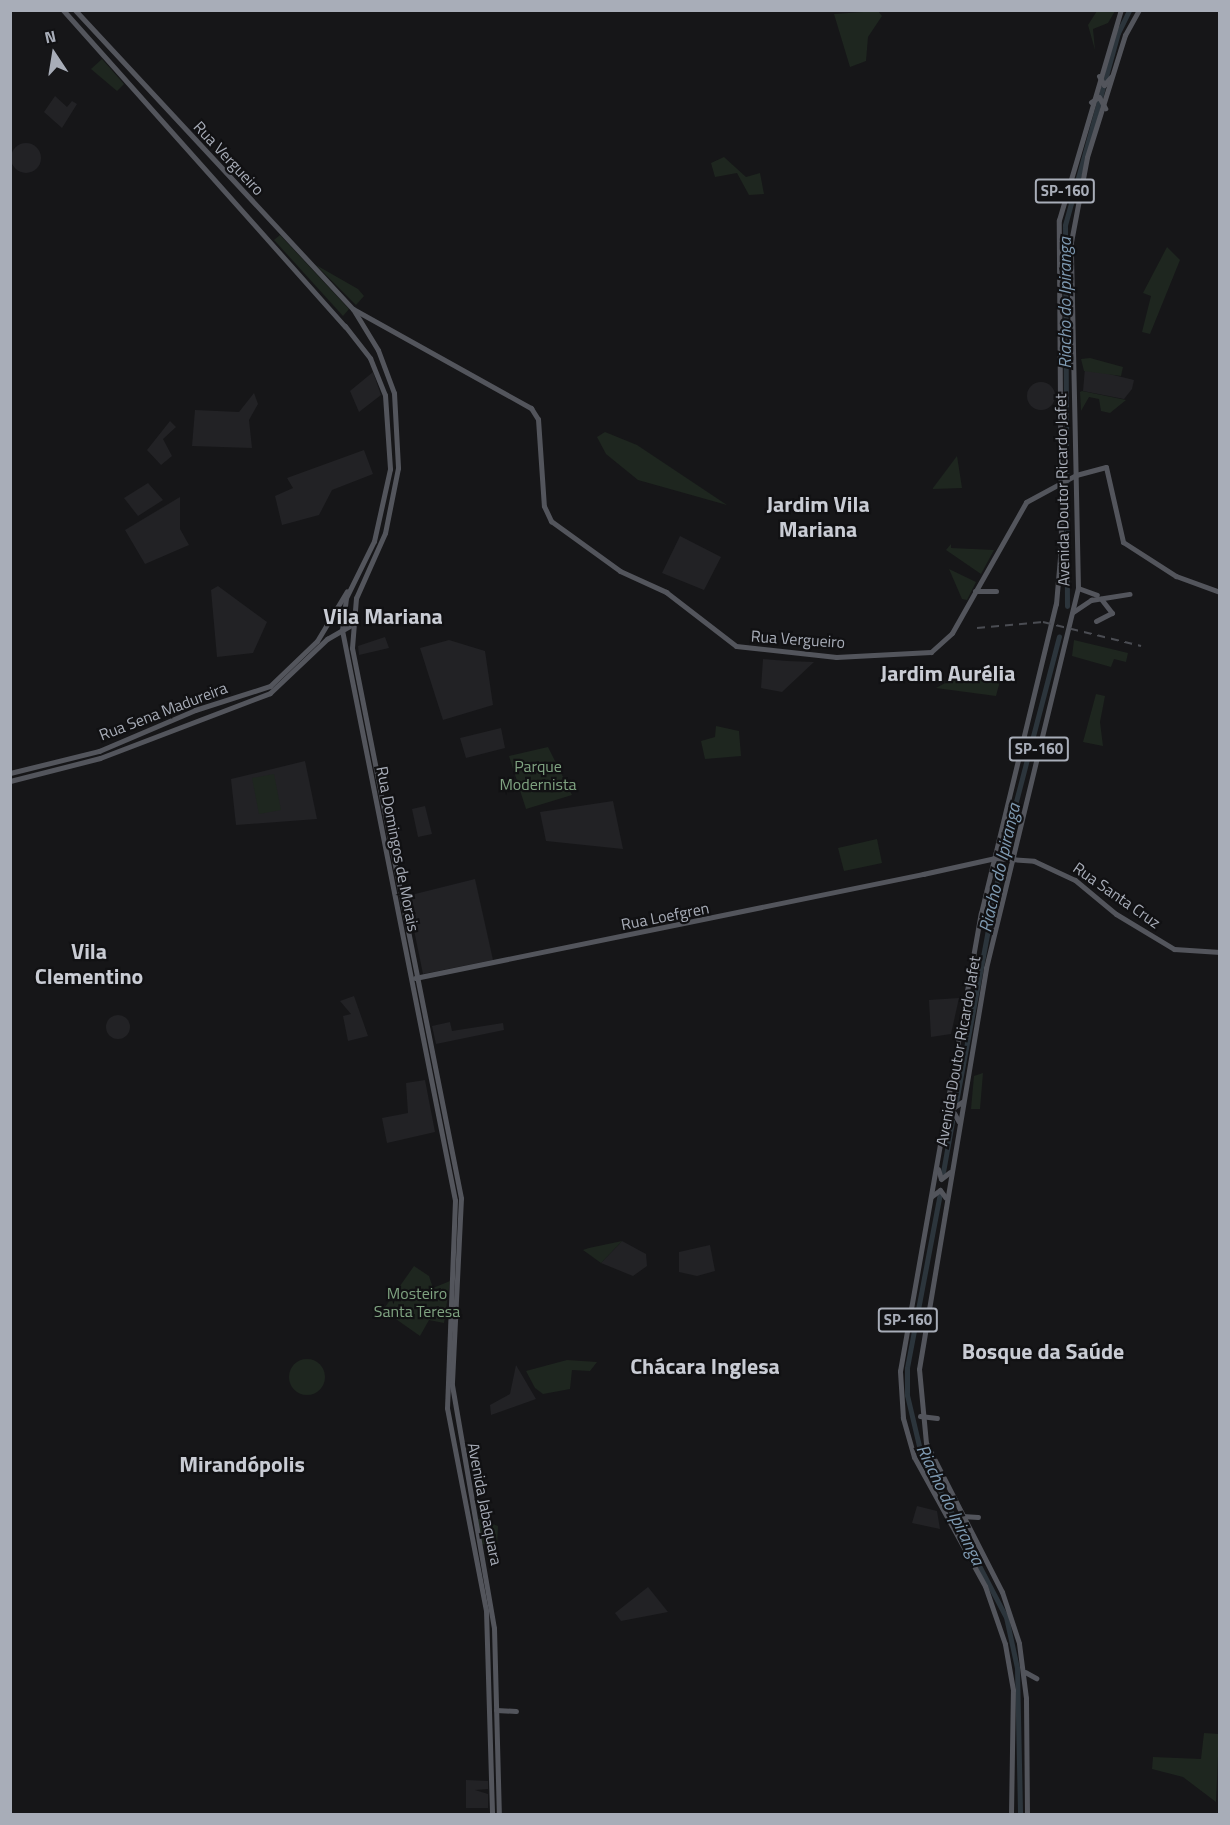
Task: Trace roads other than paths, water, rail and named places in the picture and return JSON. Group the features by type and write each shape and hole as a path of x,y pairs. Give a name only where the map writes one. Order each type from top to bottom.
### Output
{"main road":[{"name":"Rua Vergueiro","path":"63,10 341,321 375,368 389,411 392,444 382,510"},
{"name":"Rua Vergueiro","path":"75,10 353,309 369,315 531,408 539,424 548,516 614,567 672,596 720,638 746,650 782,655 924,654 945,643 1023,506 1074,476 1106,467 1123,542 1176,576 1220,592"},
{"name":"Avenida Doutor Ricardo Jafet","path":"931,1196 981,913 1056,604 1062,482 1059,220 1100,68 1121,10"},
{"name":"Avenida Doutor Ricardo Jafet","path":"946,1201 998,915 1078,588 1071,242 1077,197 1114,73 1139,10"},
{"path":"1100,68 1098,81 1108,83 1114,73"},
{"path":"1089,106 1094,98 1101,101 1104,108"},
{"name":"Rua Domingos de Morais","path":"353,309 360,318 390,378 400,431 387,525 358,589 351,625 355,662 458,1199"},
{"path":"360,318 369,315"},
{"name":"Rua Domingos de Morais","path":"382,510 350,587 342,630 345,656 414,978"},
{"name":"Rua Sena Madureira","path":"10,773 99,751 195,710 270,686 316,641 350,587"},
{"path":"1073,612 1096,598 1131,592 1090,596 1078,588"},
{"path":"975,591 996,591"},
{"path":"1096,598 1112,610 1108,619 1096,621"},
{"name":"Rua Sena Madureira","path":"10,781 100,758 206,713 270,693 329,637 351,625"},
{"path":"329,637 343,642"},
{"path":"345,656 355,662"},
{"name":"Rua Loefgren","path":"414,978 646,934 995,858 1034,861"},
{"name":"Rua Santa Cruz","path":"1034,861 1075,880 1116,914 1174,949 1220,952"},
{"path":"948,1095 956,1108 964,1094"},
{"path":"954,1113 959,1124"},
{"path":"936,1165 941,1179 951,1171"},
{"path":"931,1196 942,1190 946,1201"},
{"name":"SP-160","path":"931,1196 900,1361 903,1418 921,1471 999,1619 1012,1681 1011,1815"},
{"name":"Avenida Jabaquara","path":"458,1199 447,1408 486,1610 495,1710 499,1815"},
{"name":"SP-160","path":"946,1201 920,1354 920,1416 928,1448 1006,1601 1024,1671 1027,1815"},
{"path":"920,1416 937,1418"},
{"path":"963,1516 978,1516"},
{"path":"1024,1671 1036,1678"},
{"path":"495,1710 516,1711"},
{"name":"Avenida Jabaquara","path":"492,1815 495,1710"}],"waterway":[{"name":"Riacho do Ipiranga","path":"1067,606 1065,225 1118,33 1129,10"},
{"name":"Riacho do Ipiranga","path":"956,1102 1001,859 1059,636"},
{"name":"Riacho do Ipiranga","path":"943,1172 952,1122"},
{"name":"Riacho do Ipiranga","path":"940,1193 907,1368 907,1395 921,1454 1006,1617 1017,1668 1020,1814"}],"railway":[{"path":"977,628 1043,622 1141,646"}],"district":[{"name":"Jardim Vila Mariana","path":"818,516"},
{"name":"Vila Mariana","path":"383,617"},
{"name":"Jardim Aurélia","path":"948,674"},
{"name":"Vila Clementino","path":"89,964"},
{"name":"Bosque da Saúde","path":"1043,1352"},
{"name":"Chácara Inglesa","path":"705,1367"},
{"name":"Mirandópolis","path":"242,1465"}],"park label":[{"name":"Parque Modernista","path":"538,775"},
{"name":"Mosteiro Santa Teresa","path":"417,1302"}]}
